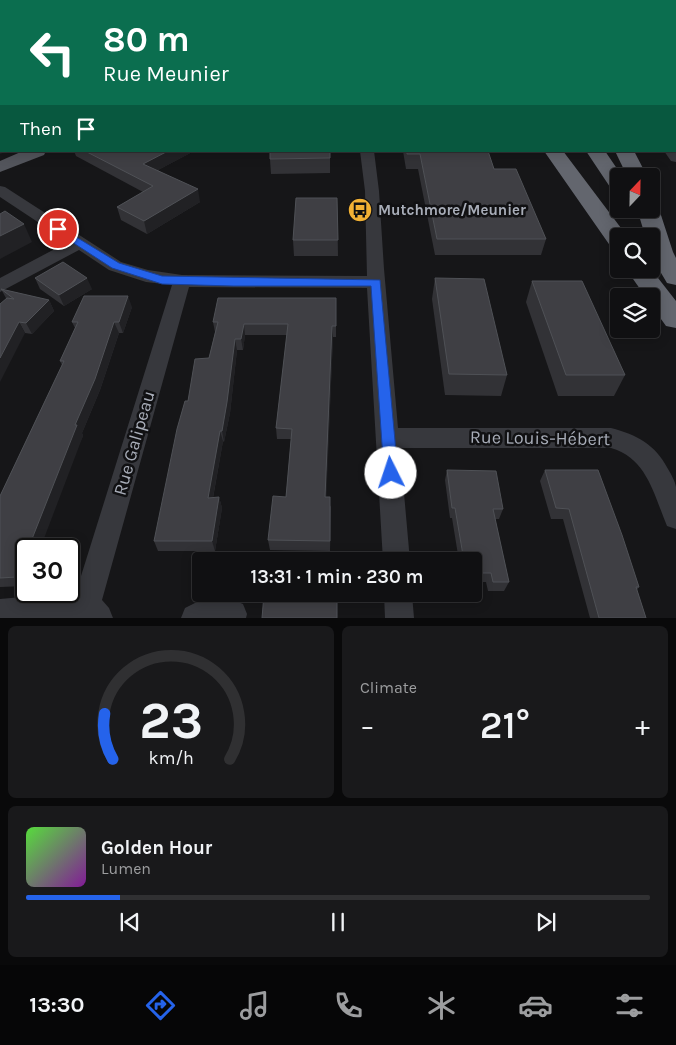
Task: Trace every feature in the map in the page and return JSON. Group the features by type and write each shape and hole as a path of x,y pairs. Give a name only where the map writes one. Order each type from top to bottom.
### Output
{"highway":[{"path":"554,152 610,230"},
{"path":"576,152 623,228"},
{"path":"596,152 610,173"},
{"path":"625,152 633,168"},
{"path":"660,258 676,277"},
{"path":"660,273 675,320"},
{"path":"645,278 675,320"}],"main road":[{"path":"0,167 36,152"}],"street":[{"path":"367,152 372,190 376,282 389,438 395,552"},
{"path":"0,190 115,266 162,280 376,282"},
{"path":"0,286 79,243"},
{"name":"Rue Galipeau","path":"92,611 182,281"},
{"name":"Rue Louis-Hébert","path":"389,438 611,438 626,440 636,446 653,464 676,517"},
{"path":"399,602 400,618"},
{"path":"0,613 92,611"},
{"path":"195,618 233,614"}],"building":[{"path":"87,152 166,152 143,164 198,189 144,221 117,207 153,186"},
{"path":"270,152 330,152 330,158 270,159"},
{"path":"407,152 488,152 494,169 516,169 546,239 437,239 420,154 407,154"},
{"path":"296,198 337,198 338,240 293,240"},
{"path":"5,211 24,224 0,236 0,214"},
{"path":"63,262 87,278 59,295 35,278"},
{"path":"435,278 484,279 507,375 449,374"},
{"path":"532,281 582,281 625,375 566,375"},
{"path":"1,289 49,300 26,323 19,322 0,358 0,304 7,298 14,299"},
{"path":"84,296 128,296 119,322 114,322 95,379 75,425 77,425 32,538 15,538 15,577 0,578 0,496 64,361 60,361 78,322 72,322"},
{"path":"218,298 336,298 336,326 332,326 325,497 330,497 330,541 268,540 273,496 286,497 292,429 276,428 288,324 244,324 241,339 235,339 227,402 208,498 219,497 212,541 154,541 177,429 185,401 188,401 195,359 209,358 218,322 213,322"},
{"path":"447,470 496,471 503,509 493,509 509,582 493,582 491,573 482,573 482,552 462,552 455,508 452,508"},
{"path":"545,470 598,470 639,587 636,587 646,618 599,618 569,509 556,508"},
{"path":"263,602 337,602 337,618 262,618"}],"place":[{"name":"Mutchmore/Meunier","path":"360,210"}],"route":[{"path":"58,229 115,266 162,280 376,282 391,473"}]}
